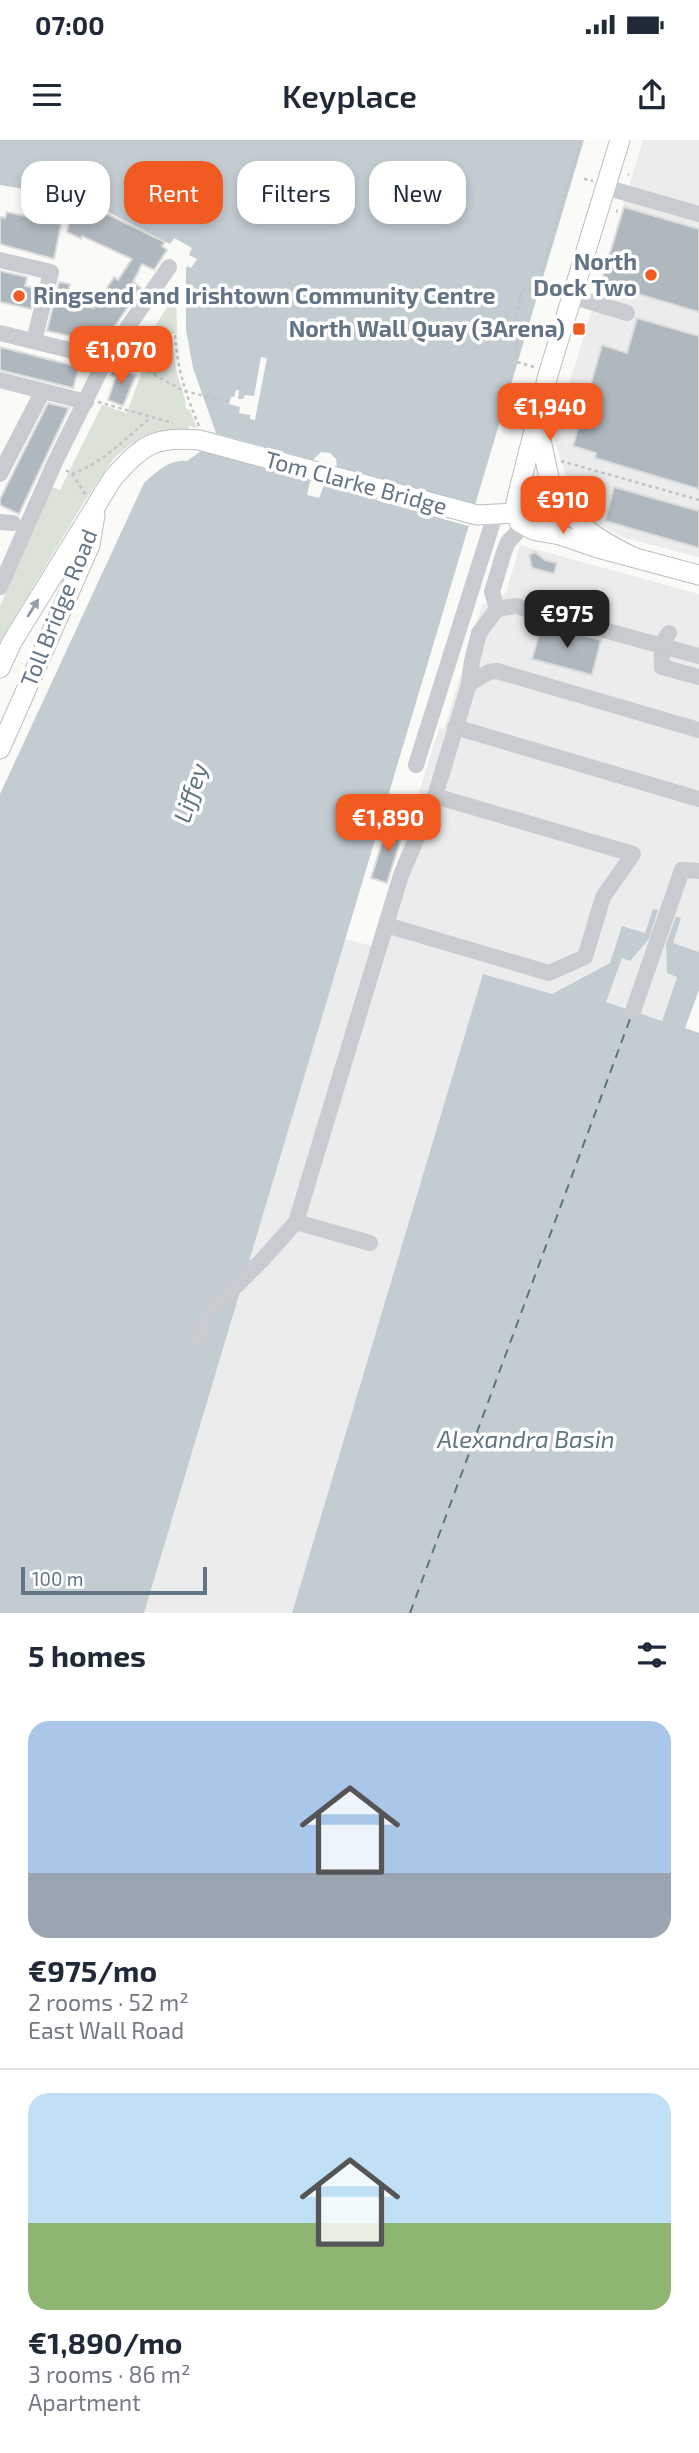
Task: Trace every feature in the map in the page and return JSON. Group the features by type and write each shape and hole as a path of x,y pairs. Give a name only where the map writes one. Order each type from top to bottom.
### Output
{"main road":[{"path":"522,518 544,372 620,140"},
{"path":"522,518 544,530 554,524 559,513 543,458 541,440 544,372"},
{"name":"Tom Clarke Bridge","path":"200,433 486,515 522,518"},
{"name":"Toll Bridge Road","path":"0,668 12,642 113,478 149,444 200,433"},
{"path":"522,518 522,493 531,488 542,487 554,494 590,532 633,557"},
{"name":"Toll Bridge Road","path":"0,749 90,545 97,503"},
{"path":"522,518 560,535 699,575"}],"street":[{"path":"605,187 699,214"},
{"path":"0,260 51,272 34,341"},
{"path":"0,587 7,556 108,355 169,267"},
{"path":"571,296 627,313"},
{"path":"0,333 108,355"},
{"path":"0,380 87,400"},
{"path":"0,474 43,391"},
{"path":"416,765 486,515"},
{"path":"497,609 492,592 508,542 522,518"},
{"path":"197,1341 208,1314 296,1222 401,875 435,796 469,684 480,633 497,609 516,606 666,640 699,656"},
{"path":"666,640 662,667 699,677"},
{"path":"469,684 489,672 497,671 699,730"},
{"path":"455,727 699,799"},
{"path":"386,925 549,973 584,957 603,897 633,855 435,796"},
{"path":"633,1011 682,870 699,871"},
{"path":"296,1222 370,1243"}],"path":[{"path":"544,372 517,362 517,313 523,288 536,291 581,140"},
{"path":"175,335 177,367 200,433"},
{"path":"108,355 184,391 230,401"},
{"path":"152,374 160,366"},
{"path":"87,400 175,424"},
{"path":"72,474 91,467 115,450 151,417"},
{"path":"543,458 553,458 699,500"},
{"path":"55,462 72,474 82,492 97,503"}],"shaded area":[{"path":"643,140 699,140 699,557 625,538 584,513 569,485 555,441 563,405"},
{"path":"176,293 177,333 172,334 176,370 186,403 185,408 190,410 197,428 189,426 188,431 160,432 131,444 114,458 84,502 0,642 0,606 52,487 60,490 102,405 127,413 152,344 147,339"},
{"path":"520,545 699,594 699,952 672,943 681,918 676,916 666,944 667,973 677,976 662,1021 606,1002 622,958 649,939 653,909 645,933 622,926 610,963 552,994 483,974 292,1613 144,1613 345,939 372,946 439,728 444,729 482,605 506,593"}],"water":[{"name":"Liffey","path":"0,140 584,140 144,1613 0,1613 0,794 144,483 164,467 187,461 201,451 207,431 216,433 193,368 186,330 186,269 187,266 191,268 197,259 189,255 192,248 174,238 170,244 131,224 223,224 223,161 124,161 124,220 110,213 110,161 21,161 21,188 0,185"},
{"name":"Alexandra Basin","path":"653,909 658,910 649,939 630,961 622,958 606,1002 662,1021 677,977 667,973 666,944 676,916 681,918 673,943 699,952 699,990 685,1028 699,1033 699,1613 292,1613 483,974 552,994 610,963 622,926 645,933"}],"pier":[{"path":"261,357 267,358 255,420 250,419 250,415 239,413 240,407 229,404 236,390 239,390 238,399 243,399 245,395 254,396"},
{"path":"207,431 313,460 321,452 330,453 336,459 337,467 475,504 468,526 324,485 319,498 307,495 310,481 202,451"}],"building":[{"path":"624,207 699,229 699,312 601,283"},
{"path":"7,212 21,215 21,224 61,224 54,259 0,244 0,217 5,218"},
{"path":"110,215 165,242 162,246 167,250 154,270 142,264 133,282 141,288 103,343 47,331 59,282 70,284 65,302 94,308 114,277 118,280 132,259 67,232 69,224 110,224"},
{"name":"Ringsend and Irishtown Community Centre","path":"0,271 27,277 25,286 36,288 31,309 0,302"},
{"path":"637,318 699,336 699,489 595,458 596,453 573,446 602,345 627,353"},
{"path":"0,347 79,367 73,388 0,370"},
{"path":"114,366 136,375 123,406 108,400 116,377 110,375"},
{"path":"48,403 69,408 19,514 0,505 0,499"},
{"path":"614,487 699,511 699,548 605,521"},
{"path":"535,552 545,560 557,563 554,574 532,568 529,555"},
{"path":"542,624 601,640 592,675 532,659"},
{"path":"388,824 404,829 387,883 371,878"}],"ferry route":[{"path":"410,1613 630,1019"}],"place":[{"name":"North Dock Two","path":"651,275"},
{"name":"Ringsend and Irishtown Community Centre","path":"19,296"},
{"name":"North Wall Quay (3Arena)","path":"579,329"}]}
